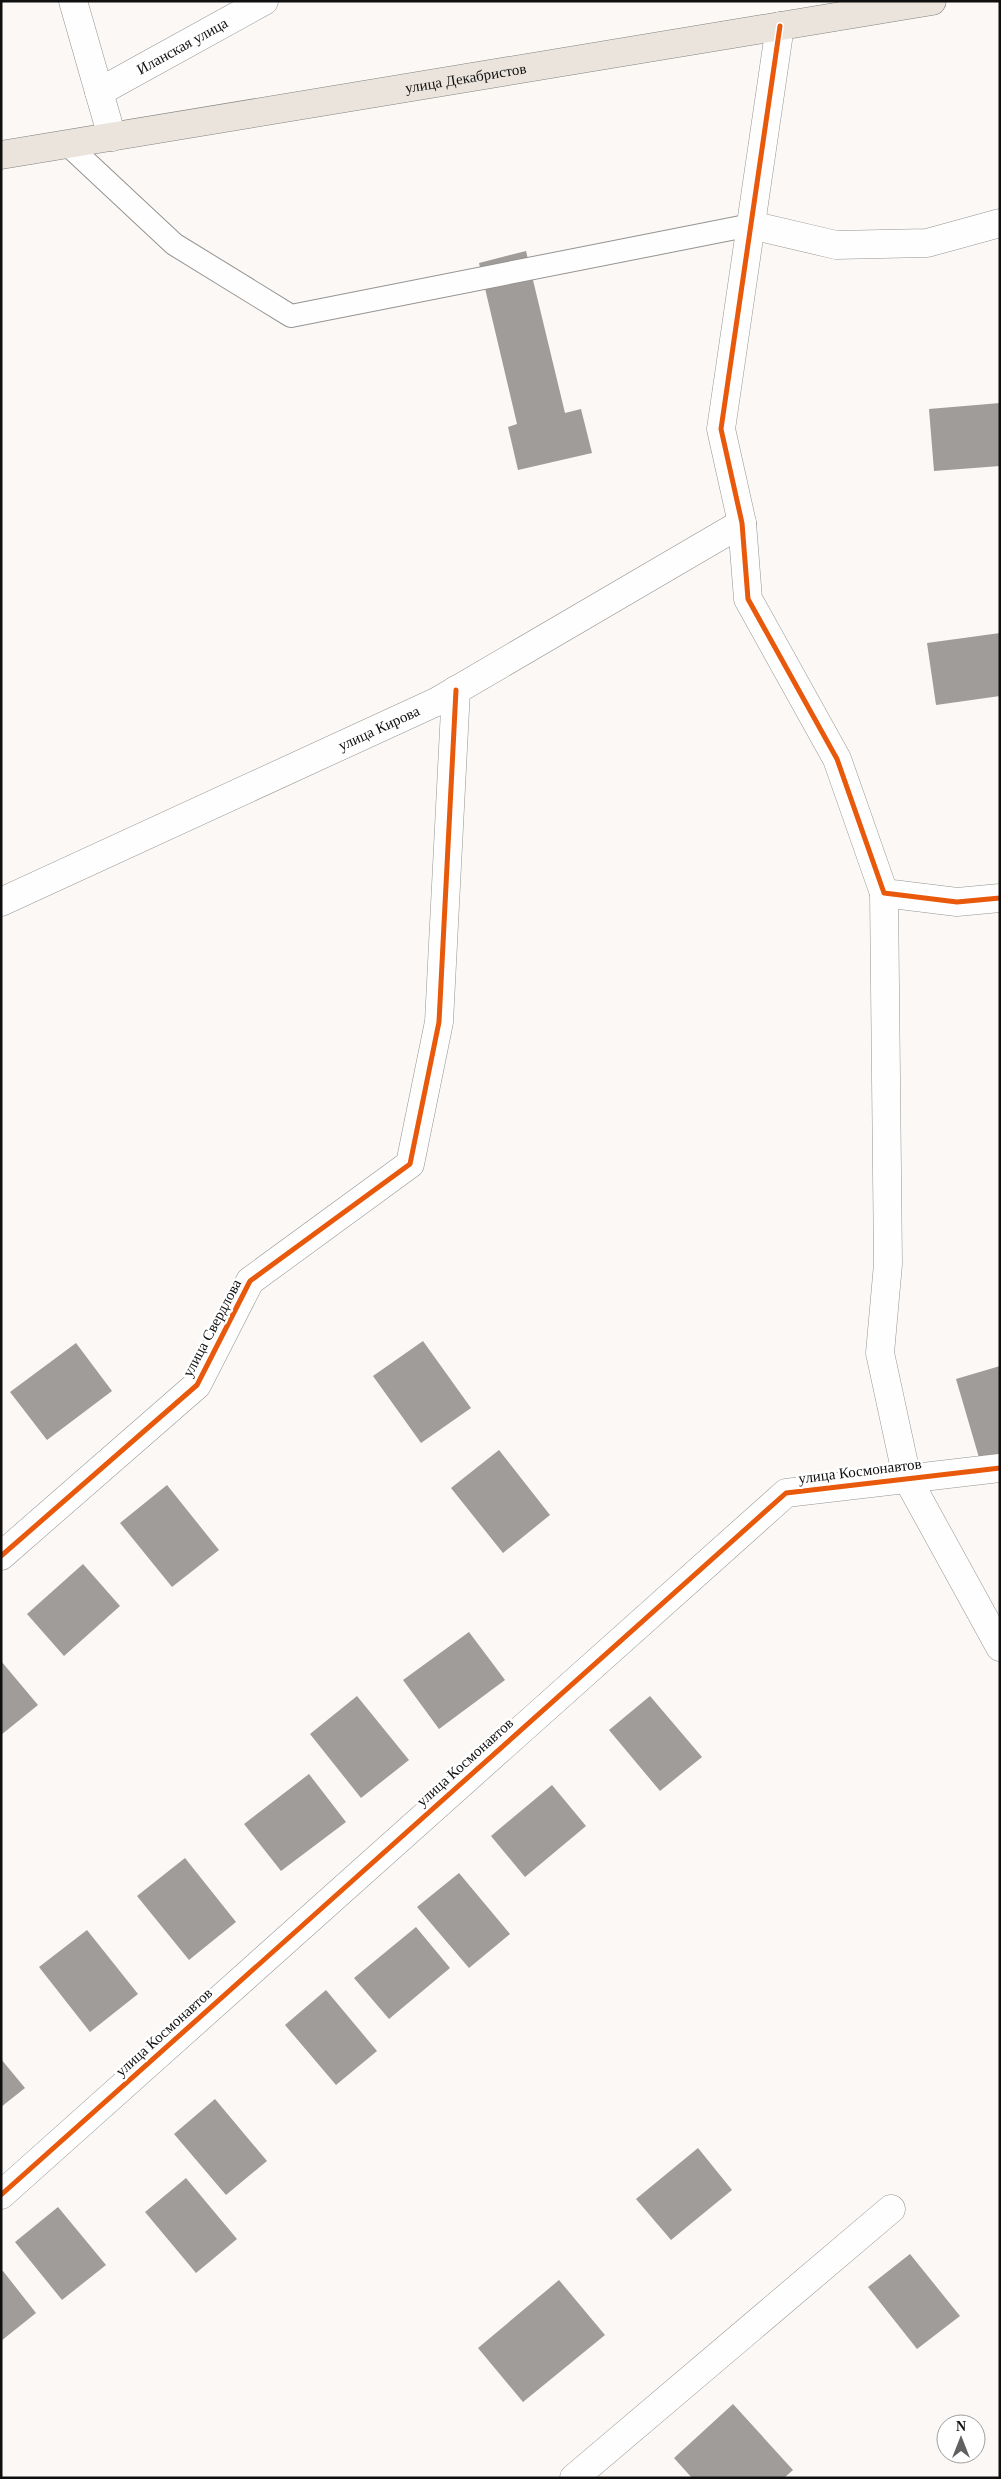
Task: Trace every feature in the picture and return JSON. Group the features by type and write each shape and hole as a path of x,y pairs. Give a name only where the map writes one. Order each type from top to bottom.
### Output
{"main road":[{"name":"улица Декабристов","path":"1,155 932,1"}],"street":[{"path":"73,1 112,137"},
{"name":"Иланская улица","path":"99,92 264,1"},
{"path":"780,26 721,428 742,523 748,599 837,759 884,893 888,1264 880,1353 906,1478 1000,1647"},
{"path":"751,225 836,246 927,243 1000,223"},
{"name":"улица Кирова","path":"1,902 436,702 742,523"},
{"name":"улица Свердлова","path":"1,1556 197,1386 250,1281 410,1164 438,1022 456,690"},
{"path":"884,893 957,902 1000,898"},
{"name":"улица Космонавтов","path":"1,2194 786,1493 1000,1468"},
{"path":"574,2478 891,2209"}],"lane":[{"path":"66,144 174,244 291,316 751,225"}],"building":[{"path":"526,251 565,413 581,409 592,453 518,470 508,427 517,424 479,263"},
{"path":"1000,403 1000,466 934,471 929,409"},
{"path":"1000,633 1000,696 936,705 927,643"},
{"path":"423,1341 471,1408 421,1443 373,1376"},
{"path":"76,1343 112,1391 47,1440 10,1392"},
{"path":"1000,1366 1000,1455 980,1461 956,1379"},
{"path":"499,1450 550,1515 503,1553 451,1488"},
{"path":"167,1485 219,1550 172,1587 120,1523"},
{"path":"83,1564 120,1606 64,1656 27,1614"},
{"path":"469,1632 505,1680 439,1729 403,1680"},
{"path":"1,1661 38,1705 1,1735"},
{"path":"357,1696 409,1760 361,1798 310,1734"},
{"path":"650,1696 702,1757 660,1791 609,1730"},
{"path":"309,1774 346,1822 281,1871 244,1824"},
{"path":"552,1785 586,1826 525,1877 491,1836"},
{"path":"185,1858 236,1922 189,1960 137,1896"},
{"path":"459,1873 510,1934 469,1968 417,1907"},
{"path":"416,1927 450,1968 389,2019 354,1978"},
{"path":"87,1930 138,1994 90,2032 39,1967"},
{"path":"326,1990 377,2051 336,2085 285,2025"},
{"path":"1,2059 25,2088 1,2107"},
{"path":"215,2099 267,2161 226,2195 174,2134"},
{"path":"698,2148 732,2190 671,2240 636,2199"},
{"path":"186,2178 237,2239 196,2273 145,2212"},
{"path":"58,2207 106,2265 62,2300 15,2242"},
{"path":"910,2254 960,2316 917,2349 868,2287"},
{"path":"3,2271 36,2313 1,2341 1,2272"},
{"path":"559,2280 605,2335 523,2402 478,2348"},
{"path":"733,2404 793,2470 784,2478 692,2478 674,2458"}],"cycle path":[{"path":"780,26 721,429 742,523 748,599 837,759 884,893 957,902 1000,898"},
{"path":"1,1556 197,1385 250,1281 410,1164 439,1022 456,690"},
{"path":"1,2195 786,1493 1000,1468"}]}
